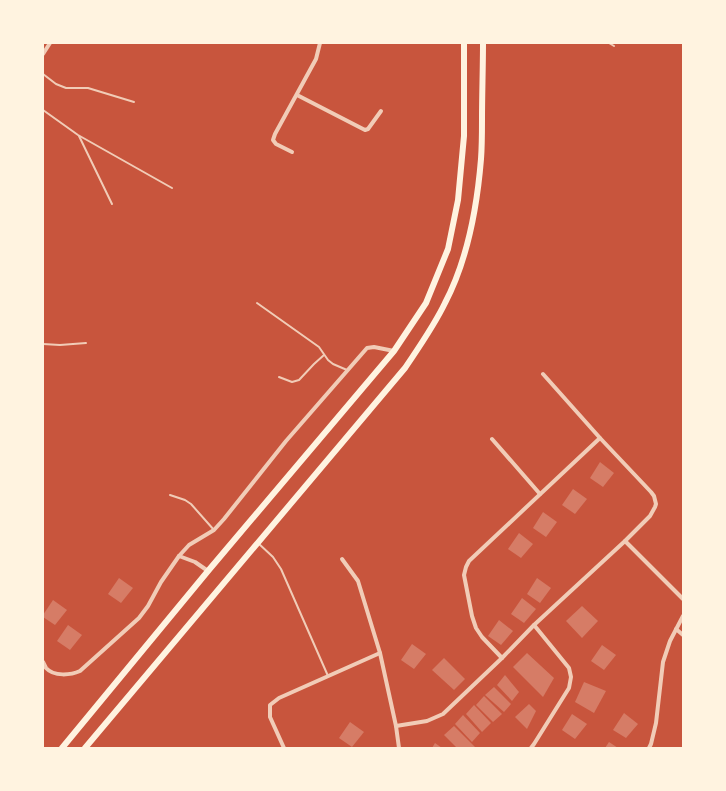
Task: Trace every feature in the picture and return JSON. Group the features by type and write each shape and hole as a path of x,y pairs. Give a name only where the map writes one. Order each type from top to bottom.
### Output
{"main road":[{"path":"62,748 208,571 394,351 426,303 448,249 458,200 464,136 464,43"},
{"path":"85,748 404,368 430,331 446,302 458,275 467,249 474,218 482,158 483,43"}],"street":[{"path":"43,54 50,43"},
{"path":"292,152 276,144 273,140 316,59 320,43"},
{"path":"298,94 365,130 381,111"},
{"path":"43,662 47,669 60,674 72,674 80,671 139,618 179,556 189,545 214,530 224,519 286,441 367,348 374,347 394,351"},
{"path":"396,726 427,721 443,714 625,541 650,516 656,507 656,500 651,492 543,374"},
{"path":"502,658 482,637 476,628 472,616 464,575 466,567 469,561 600,438"},
{"path":"492,439 540,494"},
{"path":"625,541 683,599"},
{"path":"179,556 195,562 208,571"},
{"path":"342,559 358,581 380,653 396,726 399,748"},
{"path":"649,748 656,723 663,662 670,641 683,616"},
{"path":"531,748 569,688 571,677 569,668 534,626"},
{"path":"676,629 683,635"},
{"path":"284,748 270,717 270,704 279,698 380,653"}],"lane":[{"path":"609,43 614,46"},
{"path":"43,74 56,84 66,88 88,88 134,102"},
{"path":"43,110 78,135 172,188"},
{"path":"78,135 112,204"},
{"path":"257,303 319,347 328,360 333,364 347,370"},
{"path":"43,344 60,345 86,343"},
{"path":"279,377 292,382 299,380 324,355"},
{"path":"170,495 185,500 191,504 214,530"},
{"path":"257,543 273,557 281,569 328,676"}],"building":[{"path":"600,462 614,473 603,487 590,478"},
{"path":"573,489 587,499 575,514 562,505"},
{"path":"543,512 557,522 546,537 533,528"},
{"path":"519,533 533,544 521,558 508,549"},
{"path":"119,578 133,588 121,603 108,594"},
{"path":"537,578 551,588 540,603 527,594"},
{"path":"522,598 536,609 524,623 511,614"},
{"path":"53,600 67,610 55,625 43,617"},
{"path":"582,606 598,621 582,638 566,621"},
{"path":"499,620 513,631 501,645 488,636"},
{"path":"68,625 82,635 70,650 57,641"},
{"path":"412,644 426,654 414,669 401,660"},
{"path":"602,645 616,655 604,670 591,661"},
{"path":"527,653 554,678 543,697 513,667"},
{"path":"444,658 465,679 454,690 432,670"},
{"path":"505,675 519,692 512,701 497,685"},
{"path":"584,682 606,691 594,713 575,702"},
{"path":"494,687 511,704 504,712 485,695"},
{"path":"484,696 502,714 493,722 476,705"},
{"path":"529,704 536,711 527,729 515,717"},
{"path":"474,705 491,723 482,732 466,714"},
{"path":"624,713 638,724 626,738 613,730"},
{"path":"572,714 587,724 575,739 562,730"},
{"path":"463,715 480,733 472,742 455,724"},
{"path":"350,722 364,732 352,747 339,738"},
{"path":"454,726 476,748 457,748 444,735"},
{"path":"609,742 618,748 605,748"},
{"path":"435,743 442,748 432,748"}]}
